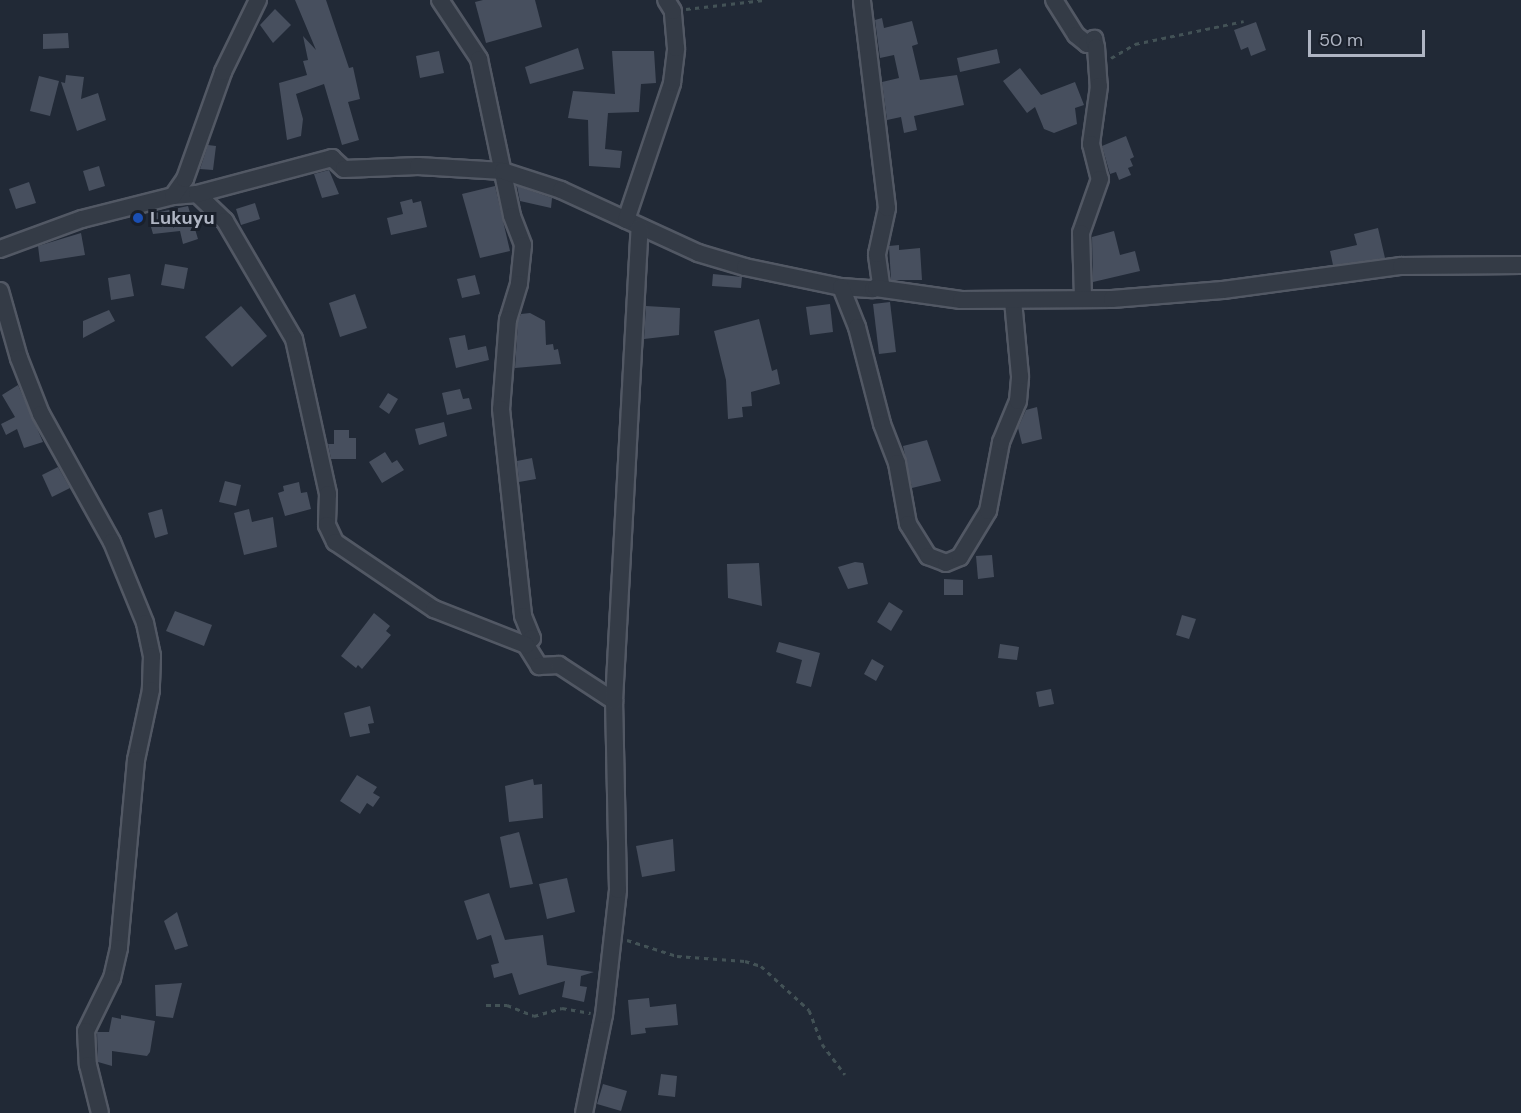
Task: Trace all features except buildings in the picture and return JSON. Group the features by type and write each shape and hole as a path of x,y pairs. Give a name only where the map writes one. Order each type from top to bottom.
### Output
{"street":[{"path":"173,196 185,179 223,72 258,0"},
{"path":"440,0 479,60 503,171 523,245 519,284 508,319 501,409 523,616 532,638 526,645"},
{"path":"862,0 887,208 877,254 881,284 876,288"},
{"path":"1054,0 1076,35 1087,44 1094,39 1098,69 1091,144 1100,178 1081,233 1083,298"},
{"path":"584,1113 604,1015 619,869 614,701 633,224 672,83 676,48 670,5"},
{"path":"0,249 82,219 173,196 197,194 332,158 344,169 400,166 503,171 561,190 633,224 745,267 842,287 904,290 933,298 1013,300 1083,298 1223,290 1401,266 1521,265"},
{"path":"197,194 225,221 294,339 326,486 327,525 335,542 434,609 526,645 539,666 558,665 614,701"},
{"path":"842,287 857,327 882,424 897,463 908,524 928,556 946,563 960,557 988,511 1001,442 1018,401 1020,376 1013,300"},
{"path":"0,291 19,358 41,414 109,535 142,616 152,656 151,690 136,760 119,948 112,978 86,1031 88,1065 100,1113"}],"path":[{"path":"670,5 764,0"},
{"path":"1098,69 1135,44 1244,21"},
{"path":"612,933 676,956 744,961 761,966 809,1010 822,1044 845,1074"},
{"path":"486,1005 507,1005 534,1016 562,1008 604,1015"}],"place":[{"name":"Lukuyu","path":"138,218"}]}
